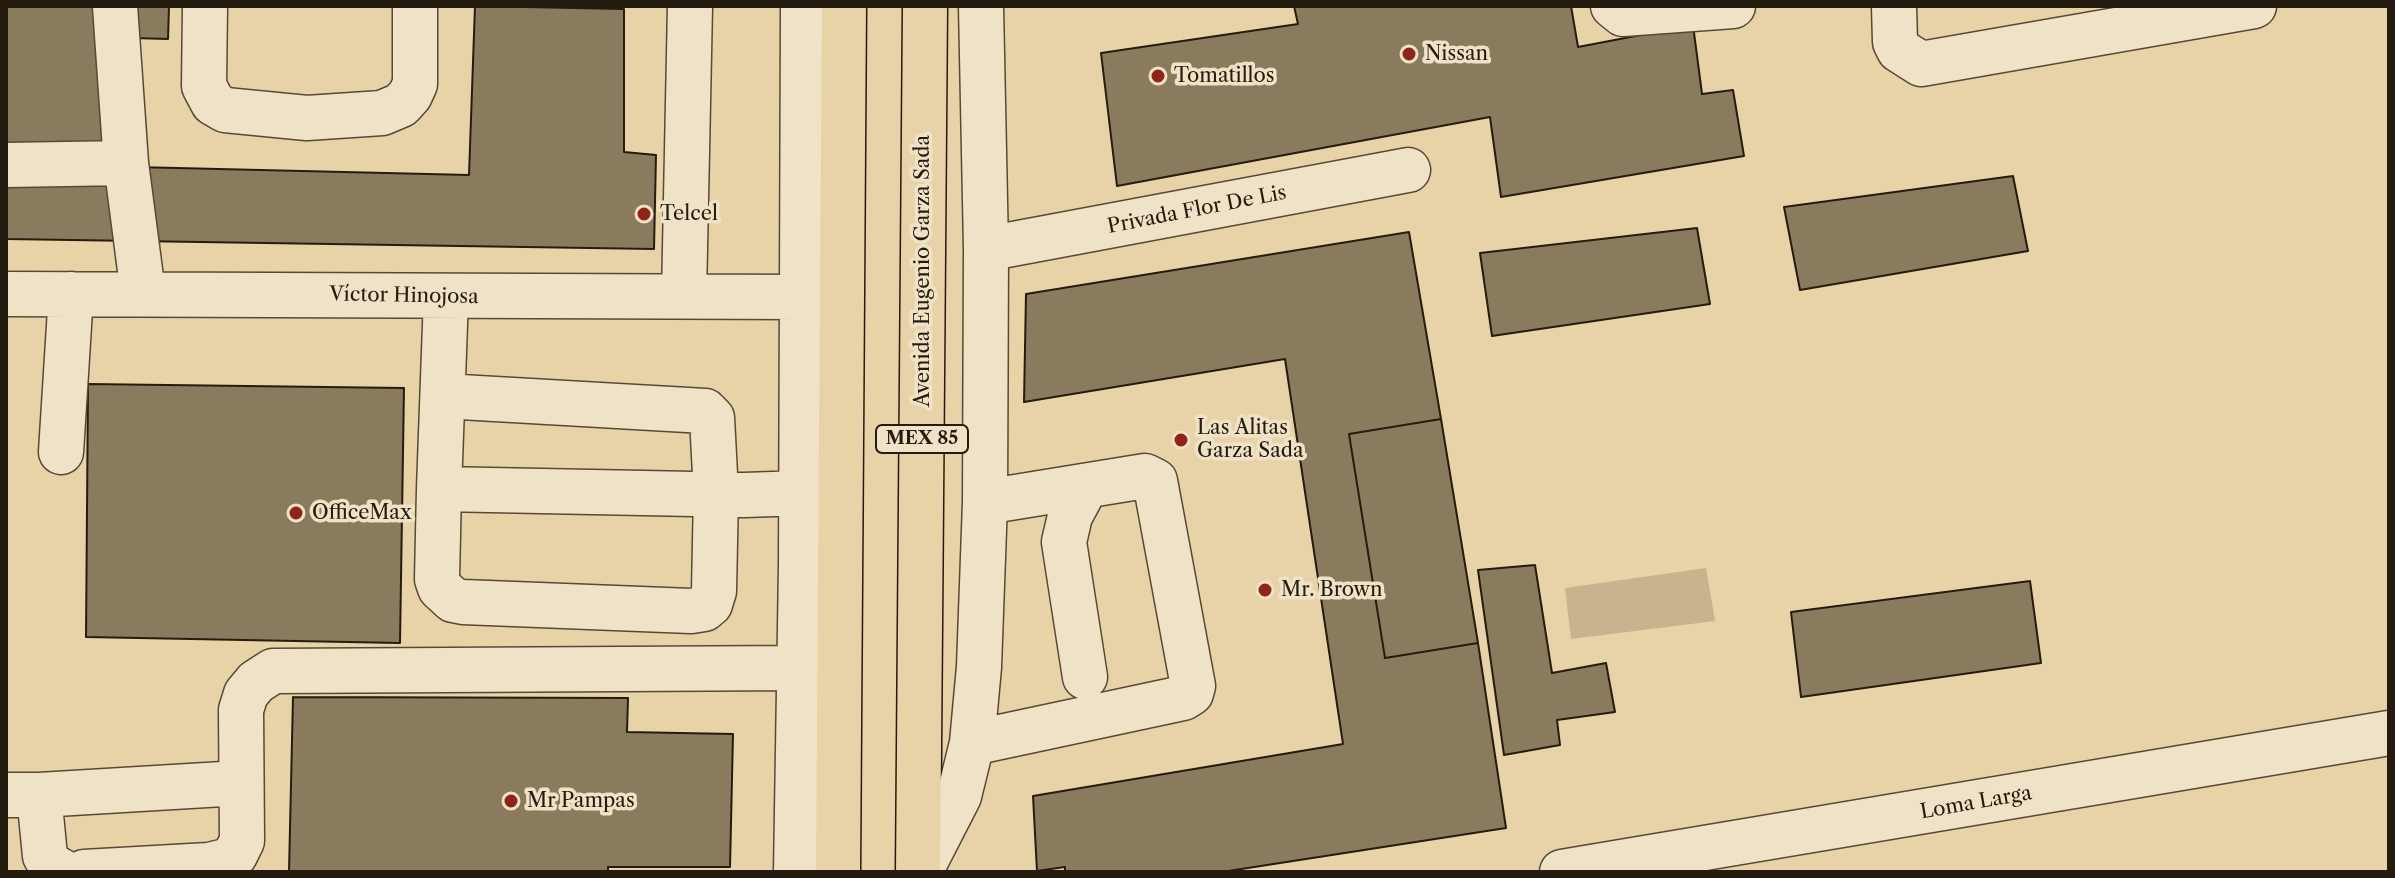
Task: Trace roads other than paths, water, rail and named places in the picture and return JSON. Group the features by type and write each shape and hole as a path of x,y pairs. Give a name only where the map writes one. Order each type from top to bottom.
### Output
{"highway":[{"path":"824,871 844,6"},
{"name":"Avenida Eugenio Garza Sada","path":"919,872 925,6"}],"street":[{"path":"115,6 126,163 143,293"},
{"path":"205,6 204,86 213,103 234,111 307,118 382,113 401,105 415,84 415,6"},
{"path":"684,296 690,6"},
{"path":"803,6 801,493 797,668 824,871"},
{"path":"919,872 955,807 972,743 979,667 985,502 986,249 981,6"},
{"path":"1613,6 1623,14 1733,6"},
{"path":"1894,6 1894,30 1899,50 1921,64 2123,17 2254,6"},
{"path":"6,165 126,163"},
{"name":"Privada Flor De Lis","path":"986,249 1408,170"},
{"name":"Víctor Hinojosa","path":"6,294 802,297"},
{"path":"61,452 71,294"},
{"path":"443,396 705,411 712,418 716,493 712,598 704,609 691,611 453,600 440,588 437,579 446,297"},
{"path":"972,743 1183,698 1191,693 1193,679 1155,481 1145,476 985,502"},
{"path":"1085,677 1064,542 1070,516 1086,486"},
{"path":"439,489 801,493"},
{"path":"84,872 209,865 230,860 242,841 241,710 246,694 264,675 273,671 797,668"},
{"name":"Loma Larga","path":"1562,872 2389,733"},
{"path":"63,872 51,865 45,856 22,795 240,783"}],"place":[{"name":"Nissan","path":"1409,54"},
{"name":"Tomatillos","path":"1158,76"},
{"name":"Telcel","path":"644,214"},
{"name":"Las Alitas Garza Sada","path":"1181,440"},
{"name":"OfficeMax","path":"296,513"},
{"name":"Mr. Brown","path":"1265,590"},
{"name":"Mr Pampas","path":"511,801"}]}
